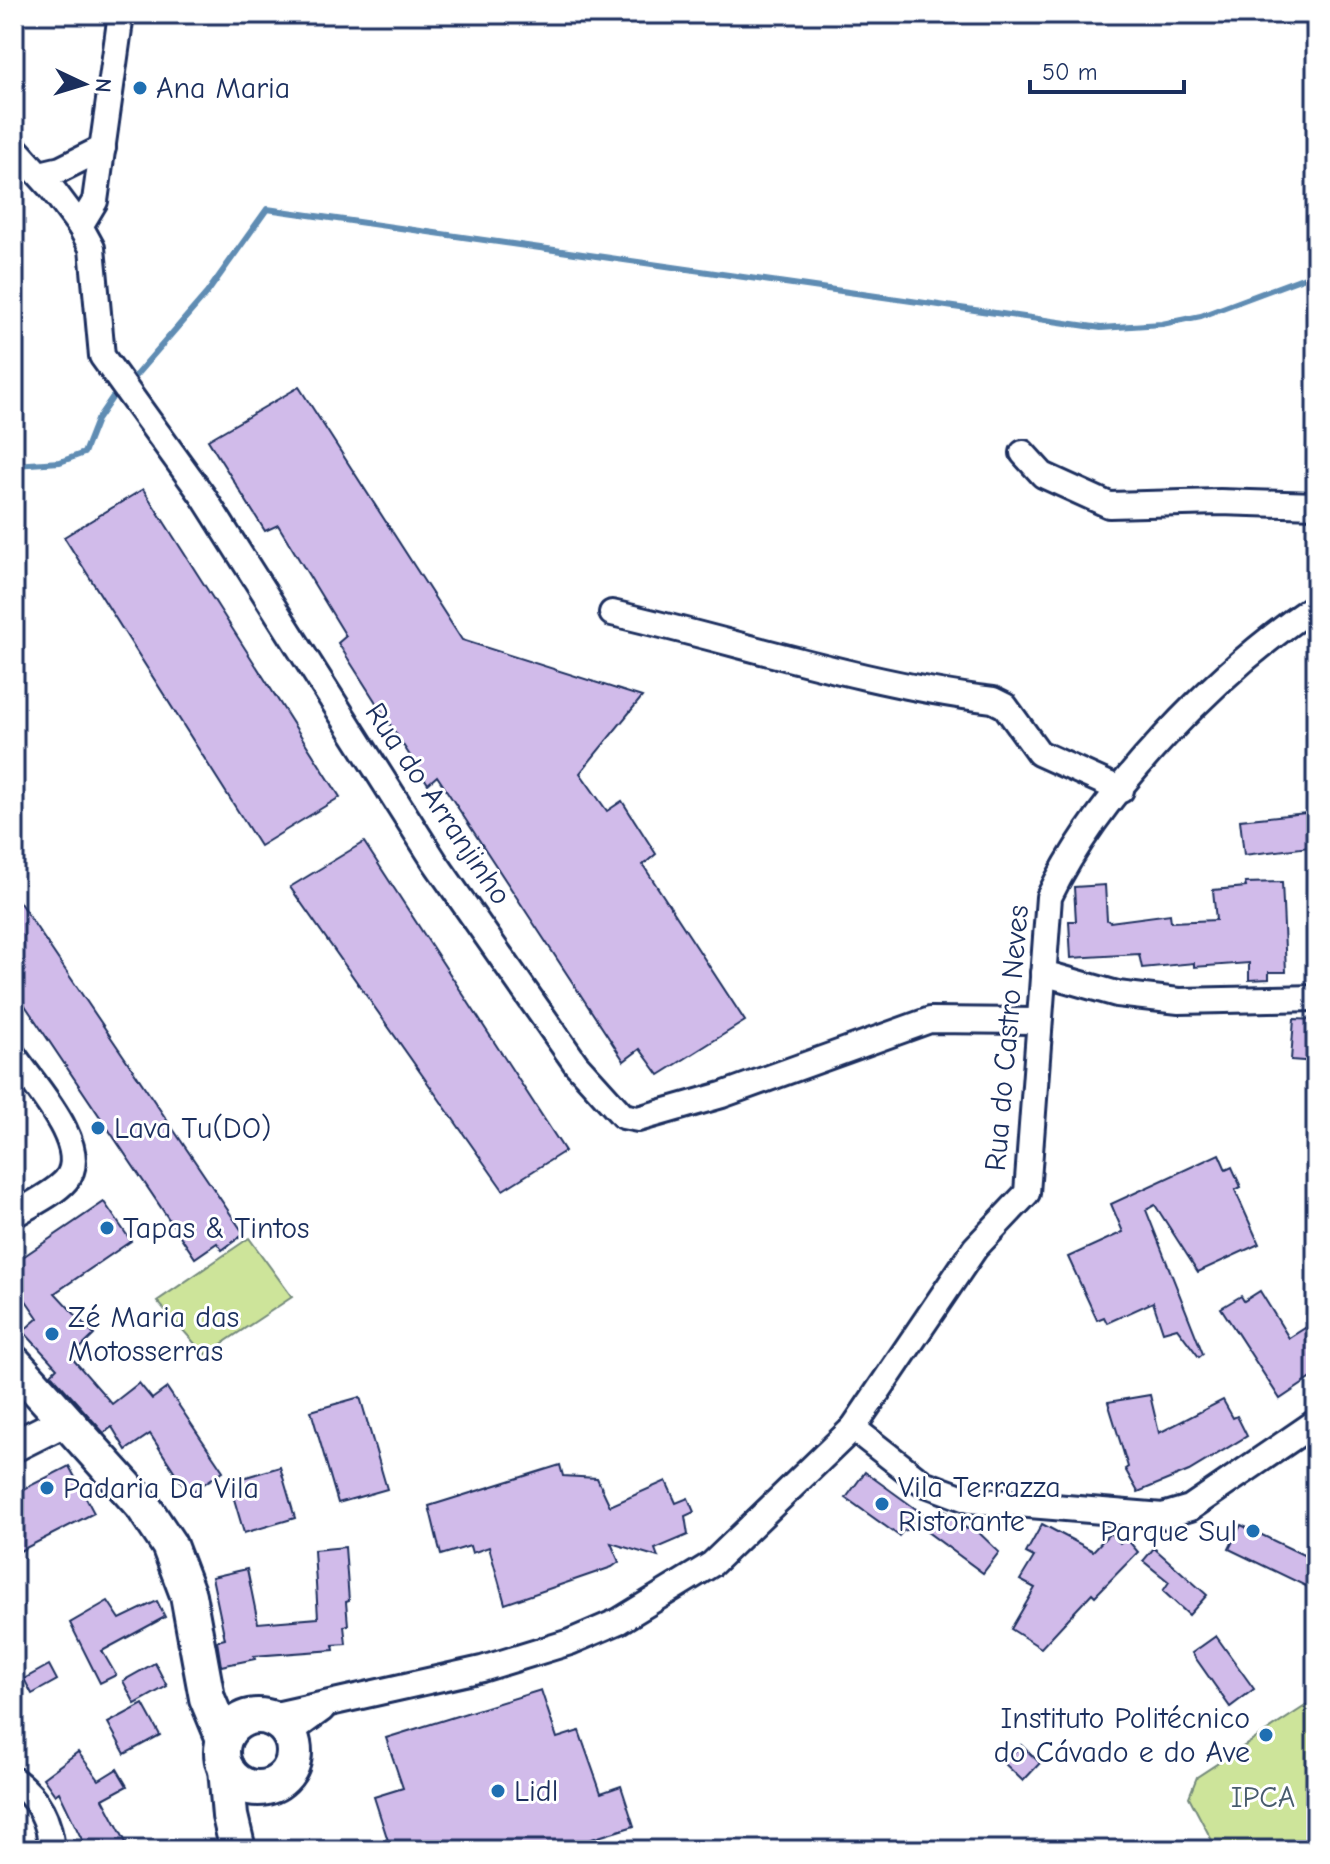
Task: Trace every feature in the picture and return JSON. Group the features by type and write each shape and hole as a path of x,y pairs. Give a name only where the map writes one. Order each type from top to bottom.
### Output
{"main road":[{"path":"14,1363 143,1506 169,1545 188,1595 202,1674 207,1698 225,1754 240,1783 261,1788 279,1781 291,1767 294,1748 271,1722 226,1701 202,1674"},
{"path":"238,1850 230,1816 225,1754 237,1723 271,1722"},
{"path":"258,1850 253,1823 256,1798 261,1788"}],"street":[{"path":"80,226 95,201 121,14"},
{"name":"Rua do Arranjinho","path":"14,147 40,174 80,226 92,248 102,356 203,496 435,862 576,1064 623,1116 638,1119 722,1095 930,1020 1039,1021"},
{"path":"40,174 79,161 103,148"},
{"path":"1023,453 1043,475 1109,505 1220,502 1316,505"},
{"name":"Rua do Castro Neves","path":"271,1722 331,1702 482,1669 570,1642 619,1621 712,1564 853,1428 975,1248 1027,1193 1049,897 1065,864 1121,790 1190,711 1239,663 1316,605"},
{"path":"612,613 725,639 867,680 993,700 1005,706 1039,753 1055,764 1121,790"},
{"path":"1043,973 1117,994 1179,1001 1316,998"},
{"path":"14,1056 73,1142 75,1160 66,1180 14,1215"},
{"path":"14,1446 64,1421"},
{"path":"853,1428 923,1483 959,1496 1133,1516 1163,1516 1190,1508 1316,1422"},
{"path":"14,1780 42,1809 49,1824 52,1850"}],"green space":[{"path":"249,1238 292,1297 205,1355 157,1301"},
{"name":"IPCA","path":"1316,1699 1316,1850 1217,1850 1189,1797 1197,1777"}],"building":[{"path":"299,387 462,640 642,697 580,773 607,811 622,801 656,854 643,865 745,1021 659,1075 640,1049 624,1061 437,776 428,784 338,643 346,636 278,525 265,531 208,440"},
{"path":"143,489 340,797 260,846 64,537"},
{"path":"1306,813 1310,847 1244,855 1240,820"},
{"path":"364,842 565,1151 503,1190 290,887"},
{"path":"1282,882 1286,972 1269,972 1269,979 1249,980 1249,963 1194,967 1194,963 1142,968 1139,954 1071,958 1069,921 1076,921 1074,887 1105,885 1107,920 1110,922 1170,914 1171,922 1216,920 1213,890 1246,887 1245,883"},
{"path":"14,894 244,1234 222,1250 217,1243 195,1258 14,989"},
{"path":"1294,1019 1316,1020 1316,1062 1291,1060"},
{"path":"1219,1154 1226,1170 1232,1167 1241,1187 1235,1190 1259,1244 1198,1272 1155,1205 1146,1210 1203,1354 1199,1357 1177,1328 1163,1332 1153,1302 1107,1323 1104,1317 1097,1320 1068,1257 1123,1232 1111,1204"},
{"path":"104,1202 131,1241 55,1293 94,1335 71,1357 112,1404 139,1383 152,1399 167,1388 223,1471 189,1494 150,1434 126,1450 112,1427 104,1433 51,1374 57,1368 23,1331 38,1318 14,1283 14,1263"},
{"path":"1260,1291 1289,1338 1316,1321 1316,1375 1280,1399 1221,1308 1241,1296 1244,1301"},
{"path":"1150,1395 1159,1433 1223,1400 1233,1418 1237,1416 1247,1436 1189,1471 1138,1492 1125,1469 1128,1467 1108,1402"},
{"path":"360,1397 387,1489 338,1503 311,1411"},
{"path":"560,1465 563,1476 597,1478 610,1506 666,1481 676,1503 688,1498 694,1512 685,1516 688,1535 655,1549 658,1557 611,1543 619,1562 612,1567 505,1604 489,1547 472,1553 470,1546 441,1555 429,1506"},
{"path":"69,1466 94,1513 14,1554 14,1494"},
{"path":"280,1467 295,1518 244,1533 229,1482"},
{"name":"Vila Terrazza Ristorante","path":"865,1472 934,1522 903,1531 899,1536 846,1498"},
{"path":"944,1510 967,1529 971,1525 999,1552 983,1573 926,1531"},
{"path":"1042,1524 1093,1551 1110,1533 1120,1543 1126,1538 1138,1552 1095,1596 1092,1593 1041,1648 1011,1629 1035,1588 1020,1580 1034,1557 1026,1553"},
{"path":"1241,1525 1316,1561 1316,1591 1229,1549"},
{"path":"345,1547 349,1601 346,1602 348,1625 344,1626 346,1644 333,1645 334,1650 254,1656 255,1659 221,1666 217,1641 225,1639 212,1577 247,1569 258,1623 318,1618 314,1550"},
{"path":"1154,1548 1207,1595 1189,1615 1163,1591 1169,1582 1143,1561"},
{"path":"108,1601 120,1619 157,1601 165,1617 102,1651 116,1675 100,1683 70,1623"},
{"path":"1216,1636 1254,1689 1230,1707 1192,1653"},
{"path":"155,1663 167,1686 135,1704 123,1681"},
{"path":"49,1665 57,1680 32,1694 24,1679"},
{"name":"Lidl","path":"541,1690 557,1738 579,1731 601,1793 621,1786 634,1826 556,1850 391,1850 374,1797 403,1788 386,1738"},
{"path":"143,1704 160,1735 125,1754 108,1723"},
{"path":"1021,1745 1040,1763 1023,1781 1004,1763"},
{"path":"78,1752 99,1780 117,1769 127,1786 103,1799 130,1850 87,1850 59,1792 55,1795 43,1778"}],"waterway":[{"path":"136,375 207,293 267,209 1101,328 1162,324 1201,316 1316,273"},
{"path":"14,465 60,462 84,453 97,420 112,398"}],"place":[{"name":"Ana Maria","path":"140,88"},
{"name":"Lava Tu(DO)","path":"98,1128"},
{"name":"Tapas & Tintos","path":"107,1228"},
{"name":"Zé Maria das Motosserras","path":"52,1334"},
{"name":"Padaria Da Vila","path":"47,1488"},
{"name":"Vila Terrazza Ristorante","path":"882,1504"},
{"name":"Parque Sul","path":"1253,1531"},
{"name":"Instituto Politécnico do Cávado e do Ave","path":"1266,1735"},
{"name":"Lidl","path":"498,1791"}]}
